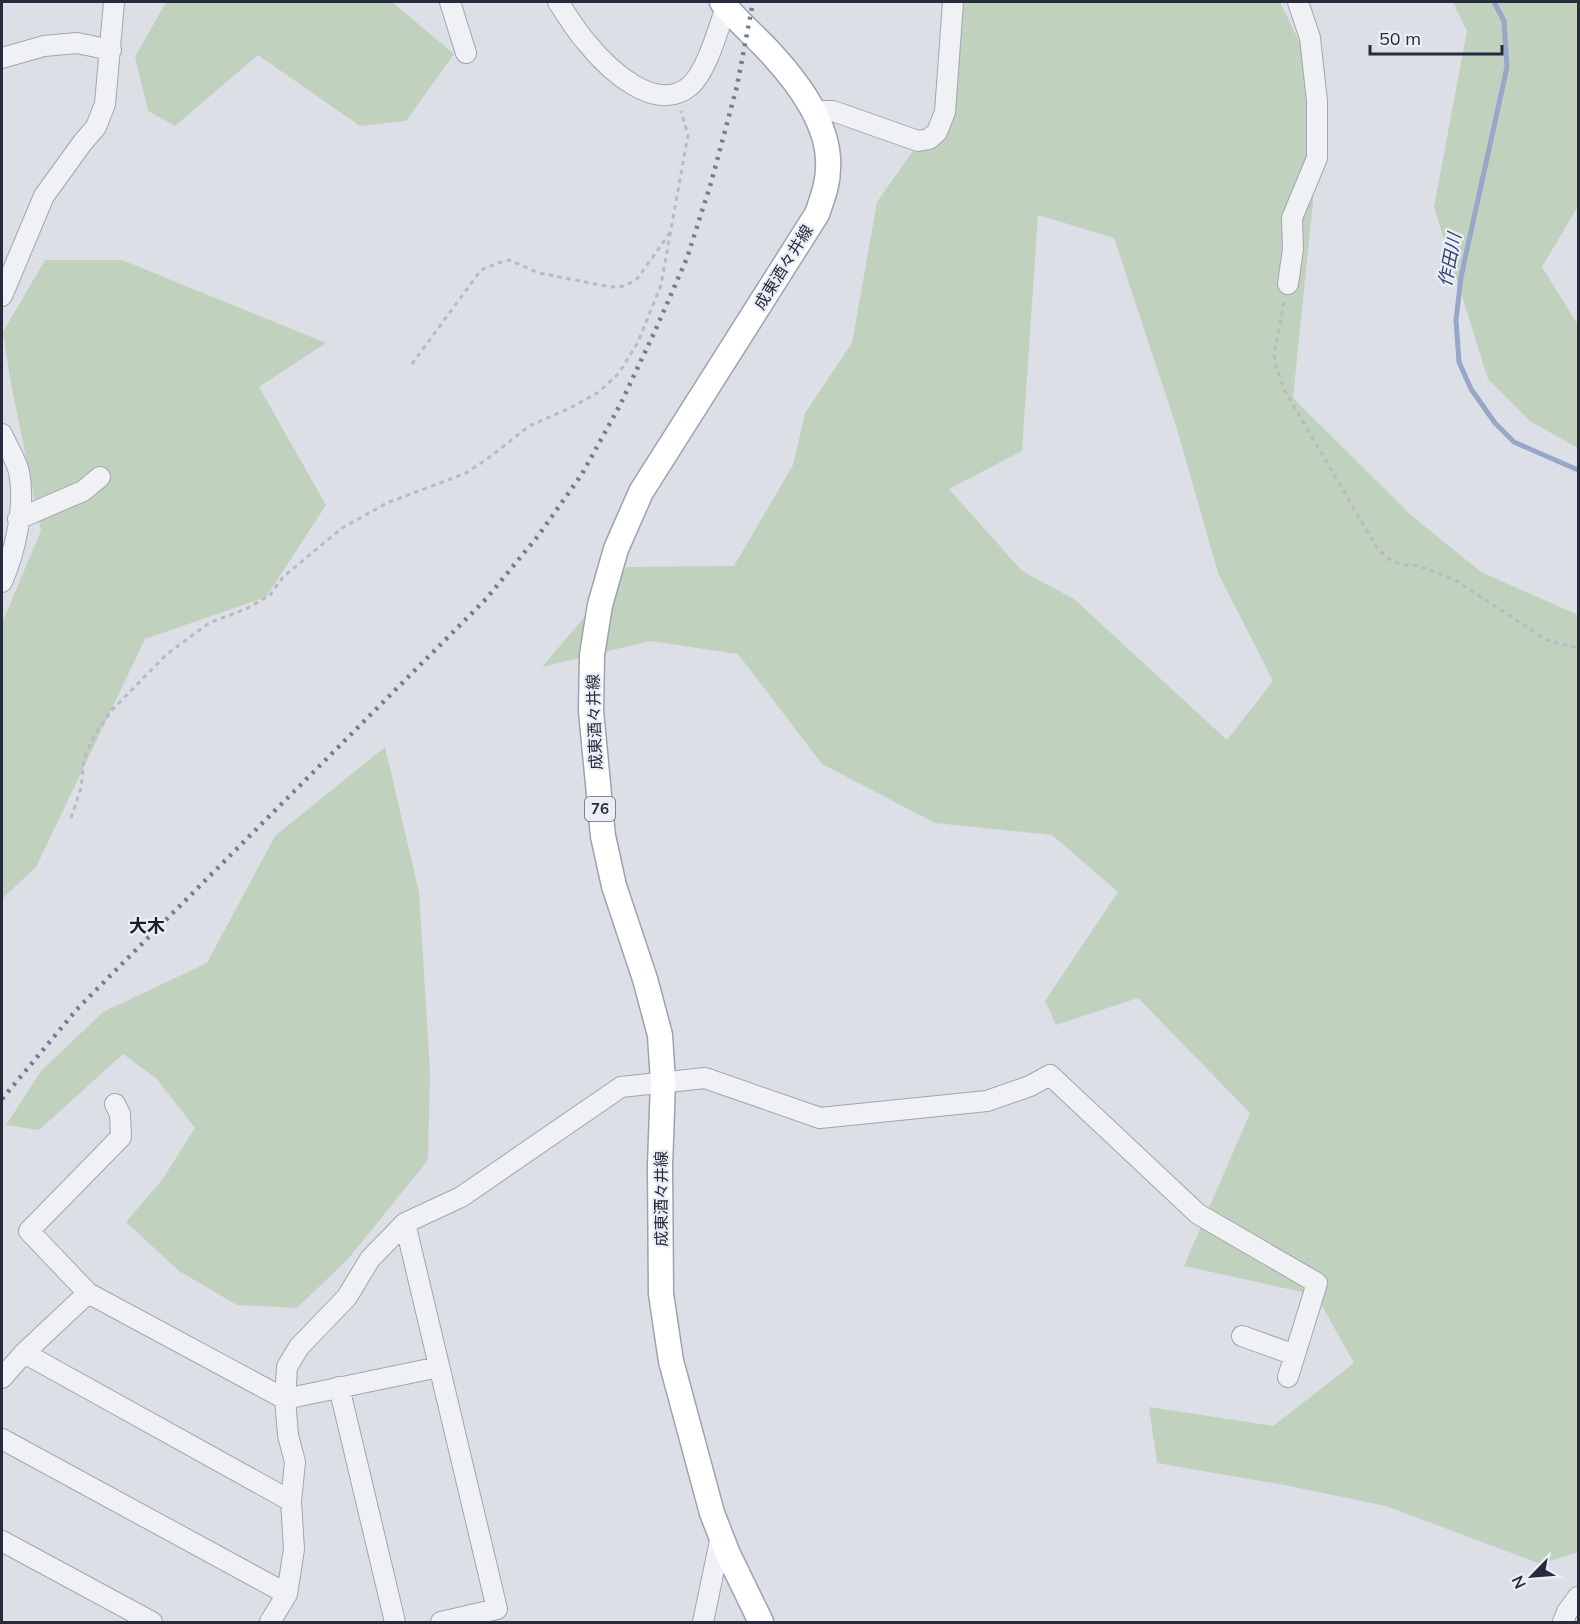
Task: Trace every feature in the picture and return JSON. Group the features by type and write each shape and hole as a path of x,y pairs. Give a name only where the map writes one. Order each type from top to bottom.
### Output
{"main road":[{"name":"成東酒々井線","path":"724,4 789,75 813,111 826,142 829,168 825,192 817,214 641,492 616,549 600,605 594,645 591,711 603,837 614,886 645,980 660,1035 663,1082 660,1166 661,1294 671,1361 712,1512 760,1623"}],"street":[{"path":"3,285 44,196 96,127 105,104 114,2"},
{"path":"450,2 466,53"},
{"path":"558,2 586,43 610,68 643,91 662,97 677,94 691,85 703,67 724,4"},
{"path":"813,111 833,111 918,141 929,139 937,132 945,112 953,2"},
{"path":"1288,284 1293,249 1292,218 1317,158 1317,101 1310,38 1298,2"},
{"path":"2,58 44,46 77,43 111,50"},
{"path":"2,434 19,471 21,493 12,558 2,582"},
{"path":"18,519 83,491 100,477"},
{"path":"270,1623 286,1594 294,1549 291,1501 295,1462 288,1435 285,1399 287,1367 298,1347 347,1297 370,1259 405,1223 461,1197 621,1087 705,1078 820,1118 987,1101 1030,1086 1050,1075 1198,1214 1317,1283 1288,1377"},
{"path":"115,1104 120,1114 121,1137 29,1231 88,1293 285,1399 439,1366"},
{"path":"405,1223 497,1609 441,1623"},
{"path":"2,1378 24,1353 88,1293"},
{"path":"1242,1336 1295,1355"},
{"path":"24,1353 291,1501"},
{"path":"339,1388 395,1623"},
{"path":"2,1439 286,1594"},
{"path":"703,1623 721,1536"},
{"path":"2,1541 152,1623"},
{"path":"1563,1623 1567,1612 1578,1597"}],"path":[{"path":"71,818 81,788 84,759 94,736 111,711 167,654 209,623 246,609 270,596 283,577 342,528 387,503 466,473 529,426 599,392 619,372 638,342 661,285 673,228 688,135 677,94"},
{"path":"412,364 481,270 498,262 509,260 539,273 611,287 625,286 637,279 673,228"},
{"path":"1288,284 1274,354 1277,370 1285,391 1377,548 1389,559 1400,564 1419,566 1455,580 1547,640 1578,648"}],"green space":[{"path":"166,2 392,2 454,54 406,121 360,126 258,55 175,126 148,111 135,57"},
{"path":"944,2 1280,2 1315,74 1313,202 1293,398 1412,516 1481,572 1578,615 1578,1552 1541,1564 1386,1506 1284,1485 1157,1463 1149,1407 1273,1426 1354,1363 1316,1295 1184,1266 1250,1113 1138,998 1056,1025 1045,1001 1118,892 1052,835 935,823 822,764 738,654 650,641 542,667 627,567 734,566 793,465 805,413 852,343 877,202 948,101","holes":["1038,215 1114,238 1177,429 1218,573 1273,681 1227,740 1074,599 1022,571 949,489 1022,451"]},
{"path":"1453,2 1578,2 1578,206 1542,267 1578,325 1578,448 1530,421 1488,379 1434,207 1467,31"},
{"path":"45,260 122,260 326,343 259,387 326,505 266,597 145,639 36,867 2,899 2,623 41,531 10,379 3,332"},
{"path":"385,747 419,892 430,1071 428,1160 348,1259 297,1308 237,1305 179,1271 126,1222 162,1180 195,1128 156,1078 123,1054 39,1130 6,1125 41,1071 103,1012 207,963 275,836"}],"waterway":[{"name":"作田川","path":"1494,2 1504,21 1507,67 1461,277 1456,320 1459,362 1471,389 1495,423 1514,442 1578,470"}],"railway":[{"path":"2,1099 78,1008 486,599 538,536 582,474 620,405 687,258 711,183 737,86 753,2"}],"district":[{"name":"大木","path":"147,926"}]}
